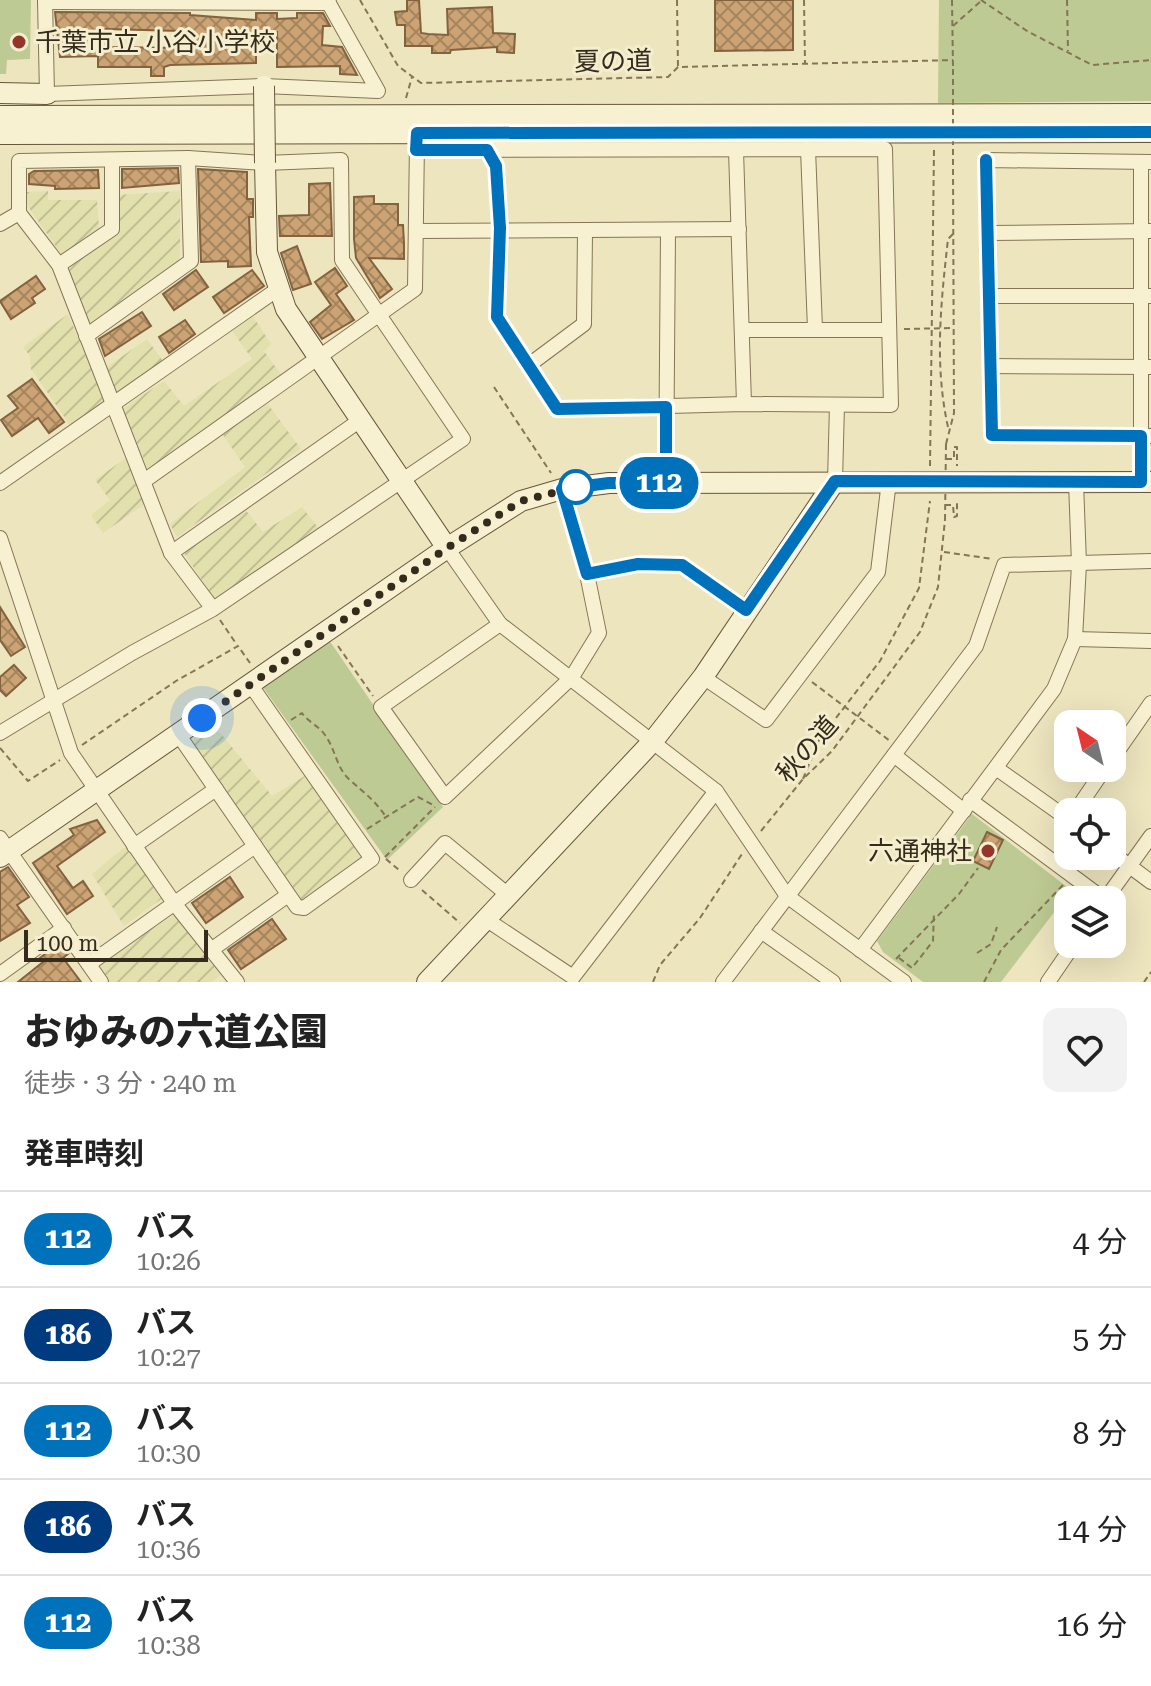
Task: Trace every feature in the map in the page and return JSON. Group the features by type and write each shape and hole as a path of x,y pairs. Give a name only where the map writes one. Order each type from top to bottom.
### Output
{"street":[{"path":"0,93 47,94 264,86 378,91 328,2 45,1 47,94"},
{"path":"264,86 267,252 286,309 317,360 500,624 716,791 787,896 904,982"},
{"path":"0,116 413,132 1151,114"},
{"path":"413,132 487,150 885,149 891,405 744,404 557,409 497,317 500,228 496,166 487,150"},
{"path":"144,481 415,289 417,231 413,132"},
{"path":"0,134 1151,132"},
{"path":"808,149 815,329"},
{"path":"736,150 744,404"},
{"path":"86,336 191,261 188,158"},
{"path":"0,733 53,704 132,653 213,609 463,439 342,260 341,160 265,163 188,158 19,161 19,213 59,265 171,553 213,609"},
{"path":"59,265 112,229 112,160"},
{"path":"101,982 3,848 95,792 447,548 521,501 562,489 609,483 1146,482 1146,436 1146,367 1146,296 1146,231 1146,162 986,160 992,435 1146,436"},
{"path":"0,224 19,213"},
{"path":"417,231 500,228 668,232 739,229"},
{"path":"988,233 1146,231"},
{"path":"529,365 584,324 585,232"},
{"path":"666,483 668,232"},
{"path":"0,483 278,289"},
{"path":"989,296 1146,296"},
{"path":"743,330 888,330"},
{"path":"990,366 1146,367"},
{"path":"427,982 653,741 703,677 835,481 837,405"},
{"path":"171,553 359,421"},
{"path":"703,677 766,720 878,572 889,481"},
{"path":"860,950 1054,689 1075,639 1079,564 1076,482"},
{"path":"500,624 381,707 445,797 572,677 599,633 587,574 562,489"},
{"path":"0,538 71,753 174,903 237,982"},
{"path":"723,982 976,646 1004,565 1151,561"},
{"path":"587,574 638,564 682,565 746,610"},
{"path":"1075,639 1151,641"},
{"path":"178,734 297,907 304,908 378,858 356,836 280,727 255,680"},
{"path":"1126,739 1151,703"},
{"path":"896,751 967,805 1086,886"},
{"path":"996,768 1054,809"},
{"path":"134,846 216,789"},
{"path":"478,926 573,977 716,791"},
{"path":"1115,886 1151,836"},
{"path":"411,880 445,843 507,894"},
{"path":"89,964 255,846"},
{"path":"1126,863 1151,882"},
{"path":"211,950 288,895"},
{"path":"0,974 64,928"},
{"path":"761,931 816,977 833,982"},
{"path":"1048,982 1064,958"}],"path":[{"path":"360,0 398,66 412,76 406,91 413,132"},
{"path":"677,0 678,67"},
{"path":"804,0 805,64"},
{"path":"948,427 954,413 952,0"},
{"path":"952,27 981,0 1068,53 1099,67 1151,60"},
{"path":"1067,0 1068,53"},
{"name":"夏の道","path":"412,76 421,83 668,77 678,67 953,60"},
{"path":"948,427 942,400 938,328 948,239 954,233"},
{"path":"888,330 954,328"},
{"path":"494,387 562,489"},
{"name":"秋の道","path":"653,982 660,965 700,918 750,844 858,716 920,632 938,587 944,552 948,427"},
{"path":"945,505 953,505 954,517 957,516 957,447 954,447 954,459 946,459"},
{"path":"944,552 999,560 1004,565"},
{"path":"213,609 238,646 255,680"},
{"path":"328,630 381,707"},
{"path":"0,748 28,781 176,681 238,646"},
{"path":"801,674 858,716 896,751"},
{"path":"280,727 302,713 327,738 338,765 349,780 371,795 386,817"},
{"path":"356,836 418,797 435,806 378,858 478,926"},
{"path":"886,970 978,868"},
{"path":"984,982 1001,950 1071,875"},
{"path":"898,957 912,968 933,941 934,912"},
{"path":"977,953 991,944 997,927"},
{"path":"991,944 1001,950"},
{"path":"1144,982 1151,972"}],"shaded area":[{"path":"48,191 48,200 97,200 99,229 62,255 27,205 27,192"},
{"path":"180,191 180,257 176,263 92,325 87,325 68,272 74,262 116,231 117,195"},
{"path":"68,314 107,406 72,428 31,369 30,356 23,347"},
{"path":"252,315 271,344 264,351 282,376 148,469 122,409 164,381 184,406 252,359 231,329"},
{"path":"147,339 163,361 115,395 104,369"},
{"path":"267,403 301,449 177,537 170,524 245,467 223,435"},
{"path":"126,458 146,503 103,533 91,515 110,500 95,480"},
{"path":"302,507 320,530 215,600 184,553 187,547 244,508 263,532"},
{"path":"213,724 272,796 308,774 366,857 308,901 301,901 193,743 194,737"},
{"path":"126,846 164,897 124,926 92,874"},
{"path":"172,911 222,974 212,982 109,982 100,969 101,963"}],"green space":[{"path":"0,0 31,0 30,59 7,60 6,74 0,74"},
{"path":"939,0 1151,0 1151,101 938,103"},
{"path":"329,640 443,807 387,860 262,686"},
{"path":"972,814 1066,886 1054,886 1054,912 1001,982 923,982 883,952 877,941"}],"building":[{"path":"407,0 419,0 421,33 428,34 448,35 447,9 492,7 493,33 515,34 514,53 497,52 497,47 432,53 432,46 405,46 405,25 397,25 395,12 407,11"},
{"path":"715,0 793,0 793,50 715,51"},
{"path":"55,12 190,13 256,20 256,13 277,13 277,19 297,18 297,13 323,13 330,26 323,26 322,45 342,47 357,75 340,74 340,66 277,67 277,32 256,31 256,63 170,65 164,67 164,76 151,76 151,67 98,67 98,56 60,57","holes":["106,29 181,31 181,48 105,47"]},
{"path":"178,168 179,183 122,188 122,169"},
{"path":"198,169 247,172 247,199 253,199 253,217 249,217 251,266 228,267 228,261 201,262"},
{"path":"98,170 99,188 55,189 55,186 29,184 29,174 34,171"},
{"path":"330,183 332,236 280,236 279,216 309,215 309,184"},
{"path":"374,196 374,204 398,204 398,225 403,225 404,259 369,258 392,289 380,298 356,258 354,239 354,197"},
{"path":"297,246 311,284 293,290 281,253"},
{"path":"335,268 347,286 336,294 354,320 322,339 310,322 331,305 315,282"},
{"path":"196,270 208,287 174,310 163,294"},
{"path":"252,270 264,286 224,313 213,297"},
{"path":"36,276 45,289 32,298 35,303 11,319 0,301"},
{"path":"142,312 151,326 105,356 99,339"},
{"path":"185,320 195,334 169,353 159,337"},
{"path":"32,379 64,422 49,433 38,418 12,436 1,420 18,408 8,396"},
{"path":"0,607 25,647 11,656 0,640"},
{"path":"14,665 26,678 6,696 0,690 0,677"},
{"path":"97,820 105,832 57,866 73,888 83,881 93,896 67,914 33,863 74,835 70,829"},
{"name":"六通神社","path":"987,832 1003,840 989,869 973,861"},
{"path":"8,867 29,897 17,905 30,923 0,941 0,872"},
{"path":"230,877 243,897 206,923 192,903"},
{"path":"272,919 286,939 241,969 228,950"},
{"path":"61,942 69,953 63,958 81,982 18,982 43,962 40,958"}],"bus line":[{"name":"112","path":"986,160 992,435 1141,436 1141,482 835,481 746,610 682,565 638,564 587,574 562,489 609,483 666,483 666,407 557,409 497,317 500,228 496,166 487,150 416,150 417,133 1151,132"}],"place":[{"name":"千葉市立 小谷小学校","path":"19,42"},
{"name":"六通神社","path":"988,851"}],"route":[{"path":"202,718 447,548 521,501 576,487"}]}
